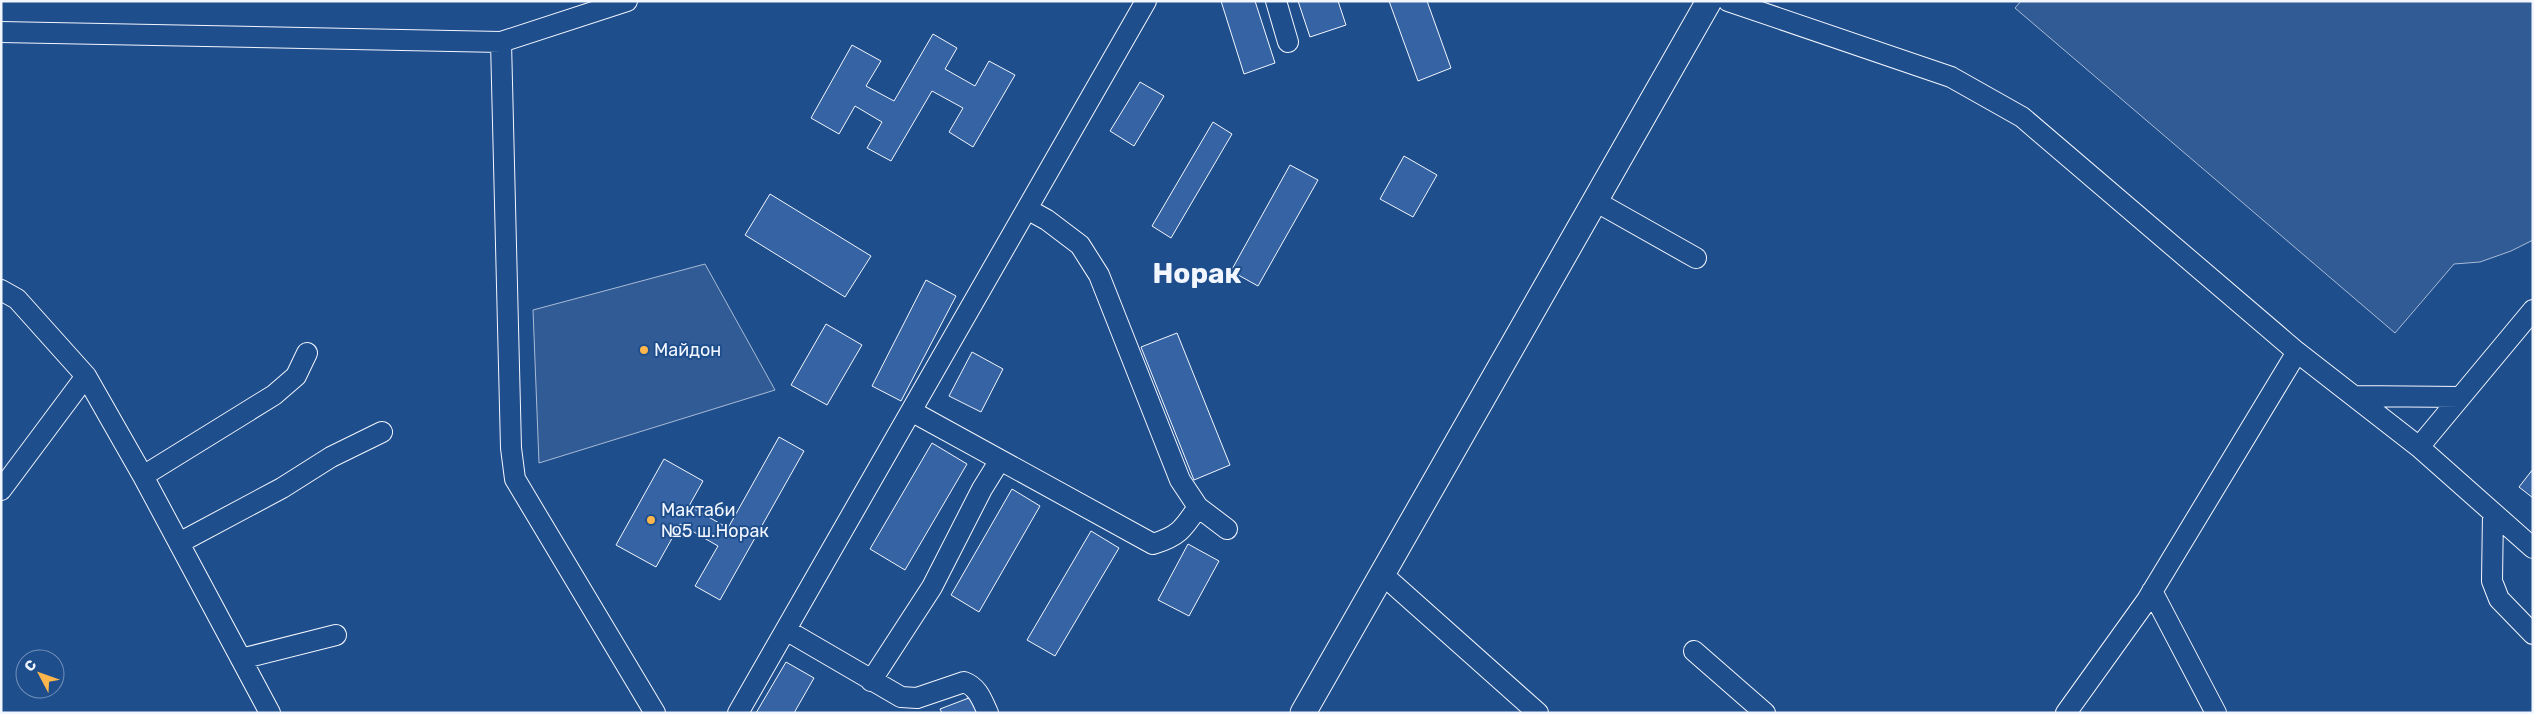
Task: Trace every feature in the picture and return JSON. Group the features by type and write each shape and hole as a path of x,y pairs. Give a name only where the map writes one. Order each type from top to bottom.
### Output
{"main road":[{"path":"1303,713 1709,1"}],"street":[{"path":"1,32 501,42 627,1"},
{"path":"738,713 1146,1"},
{"path":"1276,1 1288,42"},
{"path":"1728,1 1871,48 1951,77 2022,117 2297,352 2419,447 2533,548"},
{"path":"501,42 511,448 515,479 655,713"},
{"path":"1595,201 1696,258"},
{"path":"1027,209 1047,220 1080,245 1099,275 1180,480 1198,507 1227,529"},
{"path":"1,290 17,299 86,376 143,476 270,713"},
{"path":"2419,447 2531,314"},
{"path":"2066,713 2152,592 2297,352"},
{"path":"143,476 274,395 296,376 307,353"},
{"path":"1,490 86,376"},
{"path":"2354,396 2460,397"},
{"path":"911,411 1153,544 1172,538 1184,527 1198,507"},
{"path":"179,543 282,488 331,457 382,432"},
{"path":"871,681 932,587 982,490 1000,460"},
{"path":"2493,513 2492,581 2500,599 2533,634"},
{"path":"1382,574 1538,713"},
{"path":"2152,592 2216,713"},
{"path":"786,630 871,681 920,706 964,682 973,685 988,713"},
{"path":"241,659 336,635"},
{"path":"1694,651 1765,713"}],"shaded area":[{"path":"2021,1 2533,1 2533,240 2511,251 2480,262 2454,264 2395,333 2015,8"},
{"name":"Майдон","path":"705,264 775,390 539,463 533,310"}],"building":[{"path":"1221,1 1255,1 1275,63 1244,74"},
{"path":"1298,1 1338,1 1346,25 1310,37"},
{"path":"1389,1 1427,1 1451,68 1418,81"},
{"path":"933,34 957,48 945,69 975,86 989,61 1015,75 973,147 949,132 963,108 932,91 891,161 867,148 882,122 855,106 839,134 811,118 852,45 881,61 866,86 894,101"},
{"path":"1140,82 1164,96 1134,146 1110,131"},
{"path":"1213,122 1232,134 1171,238 1152,226"},
{"path":"1404,156 1437,175 1413,217 1380,199"},
{"path":"1290,165 1318,180 1258,286 1231,271"},
{"path":"770,194 871,256 845,297 745,235"},
{"path":"926,280 956,296 901,401 872,386"},
{"path":"826,324 862,345 827,405 791,385"},
{"path":"1177,333 1230,465 1194,480 1141,347"},
{"path":"972,352 1003,369 981,412 949,396"},
{"path":"779,437 804,451 720,600 695,586 718,546 680,524 656,567 616,545 664,459 703,481 689,506 728,528"},
{"path":"932,443 967,464 905,570 870,549"},
{"path":"2533,469 2533,498 2519,487"},
{"path":"1012,489 1040,506 979,612 951,595"},
{"path":"1091,531 1119,548 1055,656 1027,640"},
{"path":"1188,544 1219,561 1189,616 1158,600"},
{"path":"786,662 814,678 794,713 756,713"},
{"path":"974,696 980,713 942,713 940,709"}],"place":[{"name":"Майдон","path":"644,350"},
{"name":"Мактаби №5 ш.Норак","path":"651,520"}],"district":[{"name":"Норак","path":"1197,273"}]}
